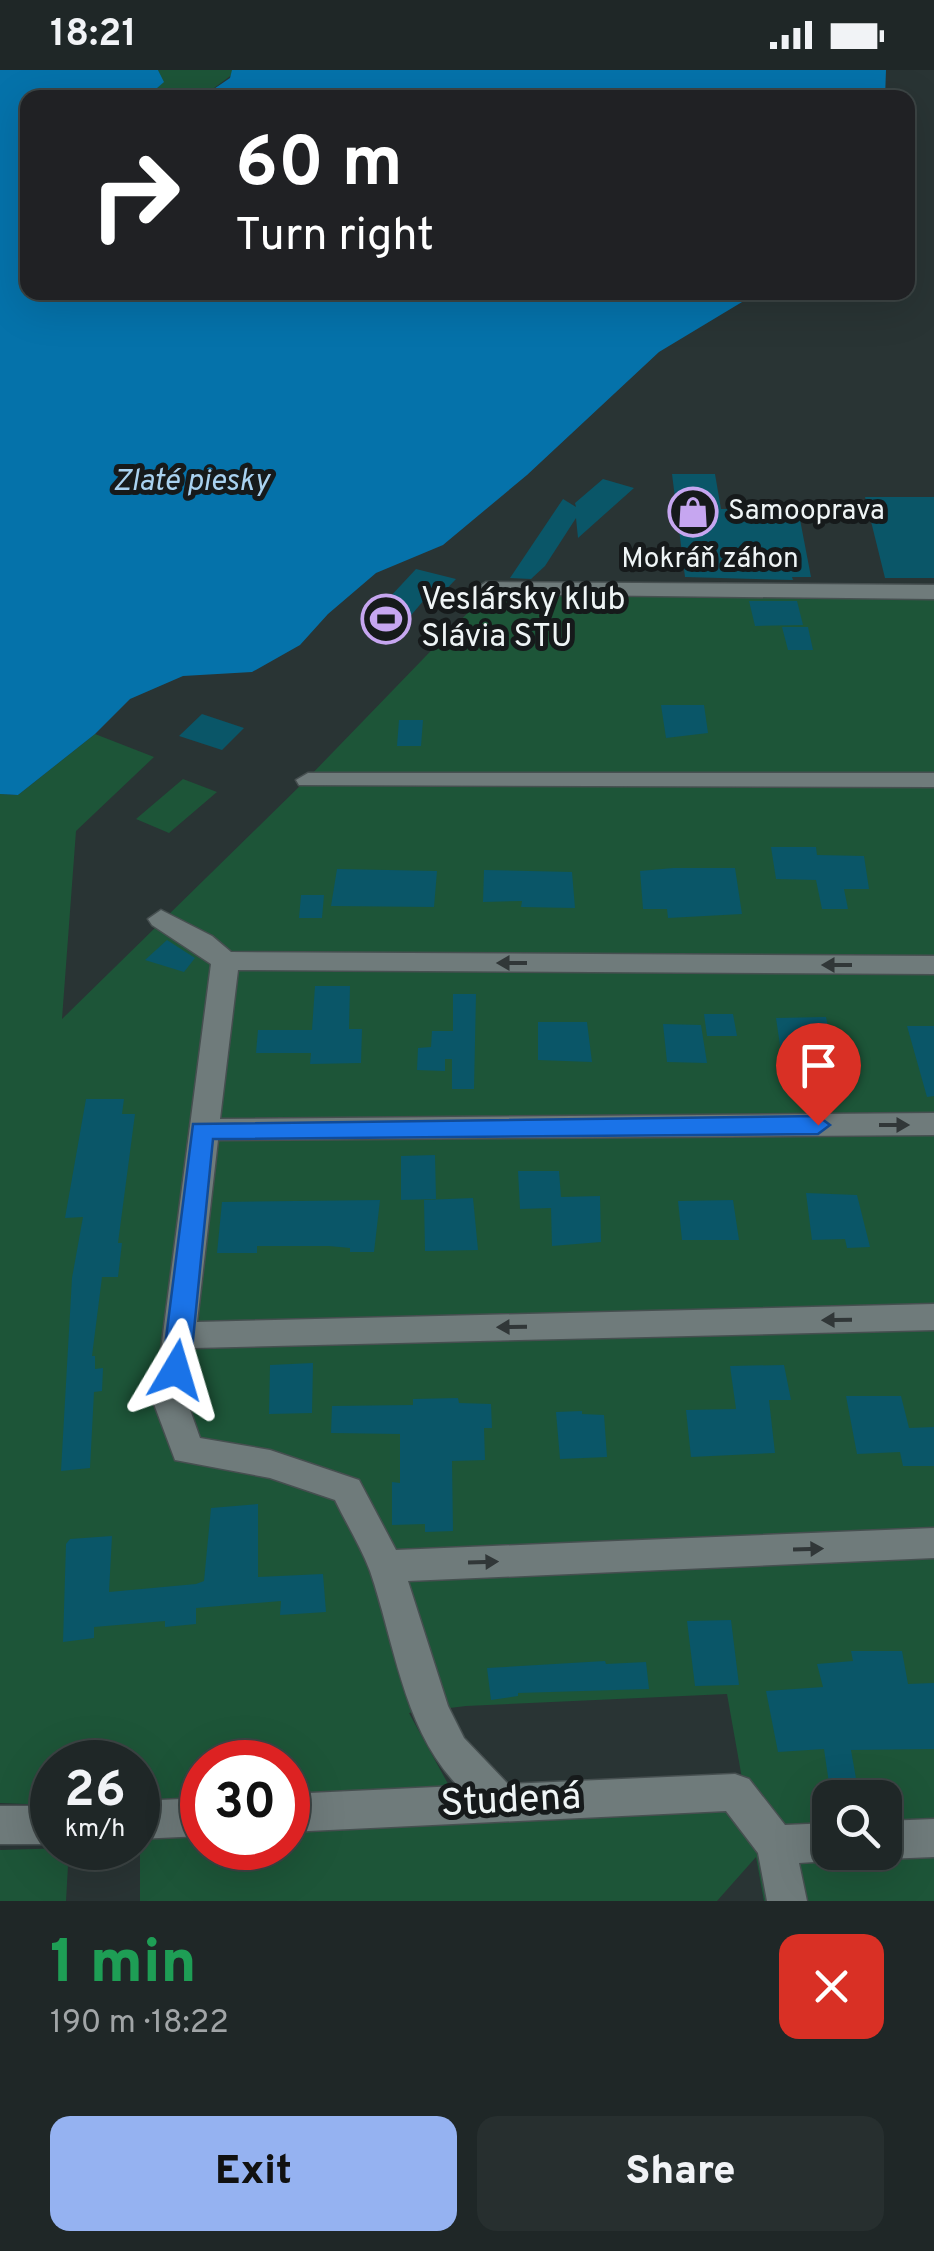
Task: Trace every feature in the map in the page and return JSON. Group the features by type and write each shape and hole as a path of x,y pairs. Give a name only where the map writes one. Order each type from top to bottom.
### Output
{"street":[{"name":"Mokráň záhon","path":"486,589 934,592"},
{"path":"308,780 934,780"},
{"path":"161,920 202,942 225,961 934,965"},
{"path":"225,961 171,1404 187,1450 270,1464 347,1490 386,1566 430,1710 450,1752 498,1802"},
{"path":"202,1130 934,1124"},
{"path":"181,1336 934,1317"},
{"path":"386,1566 934,1543"},
{"name":"Studená","path":"310,1811 735,1792 776,1845"},
{"path":"0,1825 30,1826"},
{"path":"902,1839 934,1838"},
{"path":"787,1901 776,1845 812,1843"}],"green space":[{"path":"158,70 232,70 233,74 211,90 157,90 163,82"},
{"path":"539,585 934,586 934,1901 764,1901 756,1857 717,1901 140,1901 140,1870 160,1870 160,1837 180,1835 180,1870 310,1870 310,1828 728,1805 754,1846 727,1694 466,1706 409,1713 452,1791 310,1798 310,1740 180,1740 180,1799 160,1800 160,1740 30,1740 30,1804 0,1803 0,794 18,795 95,734 154,757 76,831 62,1019 306,780 483,597"},
{"path":"183,779 217,792 169,833 136,819"},
{"path":"30,1849 30,1870 68,1870 66,1901 0,1901 0,1850"}],"water":[{"name":"Zlaté piesky","path":"0,70 158,70 164,82 157,90 20,90 20,300 745,300 659,352 527,475 443,545 376,573 328,614 300,645 252,672 183,676 130,699 95,734 18,795 0,794"},
{"path":"232,70 886,70 885,90 212,90 230,78"}],"building":[{"path":"672,474 715,474 721,509 798,509 811,577 685,577"},
{"path":"603,479 634,488 578,538 576,518 545,566 531,579 510,578 563,499 576,507 575,503"},
{"path":"865,497 934,497 934,578 885,578"},
{"path":"416,569 456,579 435,601 425,599 394,635 362,627"},
{"path":"749,601 797,601 803,625 755,626"},
{"path":"782,627 808,627 813,650 788,650"},
{"path":"661,705 704,705 708,733 666,738"},
{"path":"202,714 244,728 222,750 179,736"},
{"path":"399,720 423,720 421,746 397,746"},
{"path":"771,847 816,847 817,855 864,856 869,889 844,889 848,909 822,909 816,880 776,879"},
{"path":"735,868 742,914 668,918 667,909 643,909 640,871"},
{"path":"337,869 437,871 434,907 331,906"},
{"path":"484,870 572,872 575,908 521,907 522,901 483,902"},
{"path":"301,895 324,895 322,918 299,918"},
{"path":"167,940 195,958 184,972 145,960"},
{"path":"315,986 350,986 349,1029 362,1029 361,1063 310,1064 311,1053 256,1053 258,1030 312,1030"},
{"path":"453,994 476,994 474,1089 452,1089 452,1059 445,1059 445,1071 417,1070 418,1048 431,1047 432,1031 453,1031"},
{"path":"704,1014 733,1014 737,1036 707,1036"},
{"path":"826,1017 835,1058 782,1059 776,1018"},
{"path":"538,1022 587,1022 592,1062 538,1060"},
{"path":"663,1024 701,1025 707,1063 667,1062"},
{"path":"907,1026 934,1026 934,1096 927,1097"},
{"path":"86,1099 124,1099 122,1114 135,1114 118,1243 122,1243 118,1277 102,1277 92,1356 95,1369 103,1368 102,1391 94,1392 90,1468 61,1471 72,1278 83,1217 65,1218"},
{"path":"435,1155 436,1199 401,1200 401,1156"},
{"path":"518,1171 559,1171 561,1197 600,1196 601,1242 552,1246 551,1208 520,1209"},
{"path":"806,1193 857,1195 870,1247 847,1248 845,1239 812,1240"},
{"path":"473,1198 478,1250 425,1251 424,1200"},
{"path":"380,1200 374,1252 350,1252 350,1248 329,1246 257,1246 257,1253 217,1253 222,1202"},
{"path":"733,1200 739,1240 682,1240 678,1201"},
{"path":"313,1363 312,1413 269,1414 270,1365"},
{"path":"784,1365 791,1400 769,1400 775,1453 691,1457 686,1410 736,1409 730,1366"},
{"path":"846,1396 901,1396 909,1428 934,1427 934,1466 903,1466 900,1452 857,1454"},
{"path":"458,1398 459,1403 491,1404 492,1428 484,1428 485,1460 452,1461 453,1531 425,1532 425,1524 392,1525 392,1482 400,1483 400,1434 331,1433 332,1406 413,1405 413,1399"},
{"path":"556,1412 604,1415 607,1457 560,1459"},
{"path":"258,1504 258,1577 323,1574 326,1612 280,1615 281,1601 196,1608 196,1624 165,1627 165,1621 94,1627 94,1638 63,1642 66,1544 70,1539 112,1536 109,1592 196,1584 204,1581 211,1508"},
{"path":"731,1620 739,1685 695,1686 687,1621"},
{"path":"851,1651 902,1651 908,1684 934,1683 934,1749 851,1750 856,1780 829,1780 824,1749 778,1752 766,1691 823,1687 817,1664 853,1661"},
{"path":"646,1662 649,1689 518,1693 491,1700 487,1668"}],"place":[{"name":"Samooprava","path":"693,512"},
{"name":"Veslársky klub Slávia STU","path":"386,619"}],"route":[{"path":"176,1370 202,1130 818,1125"}]}
